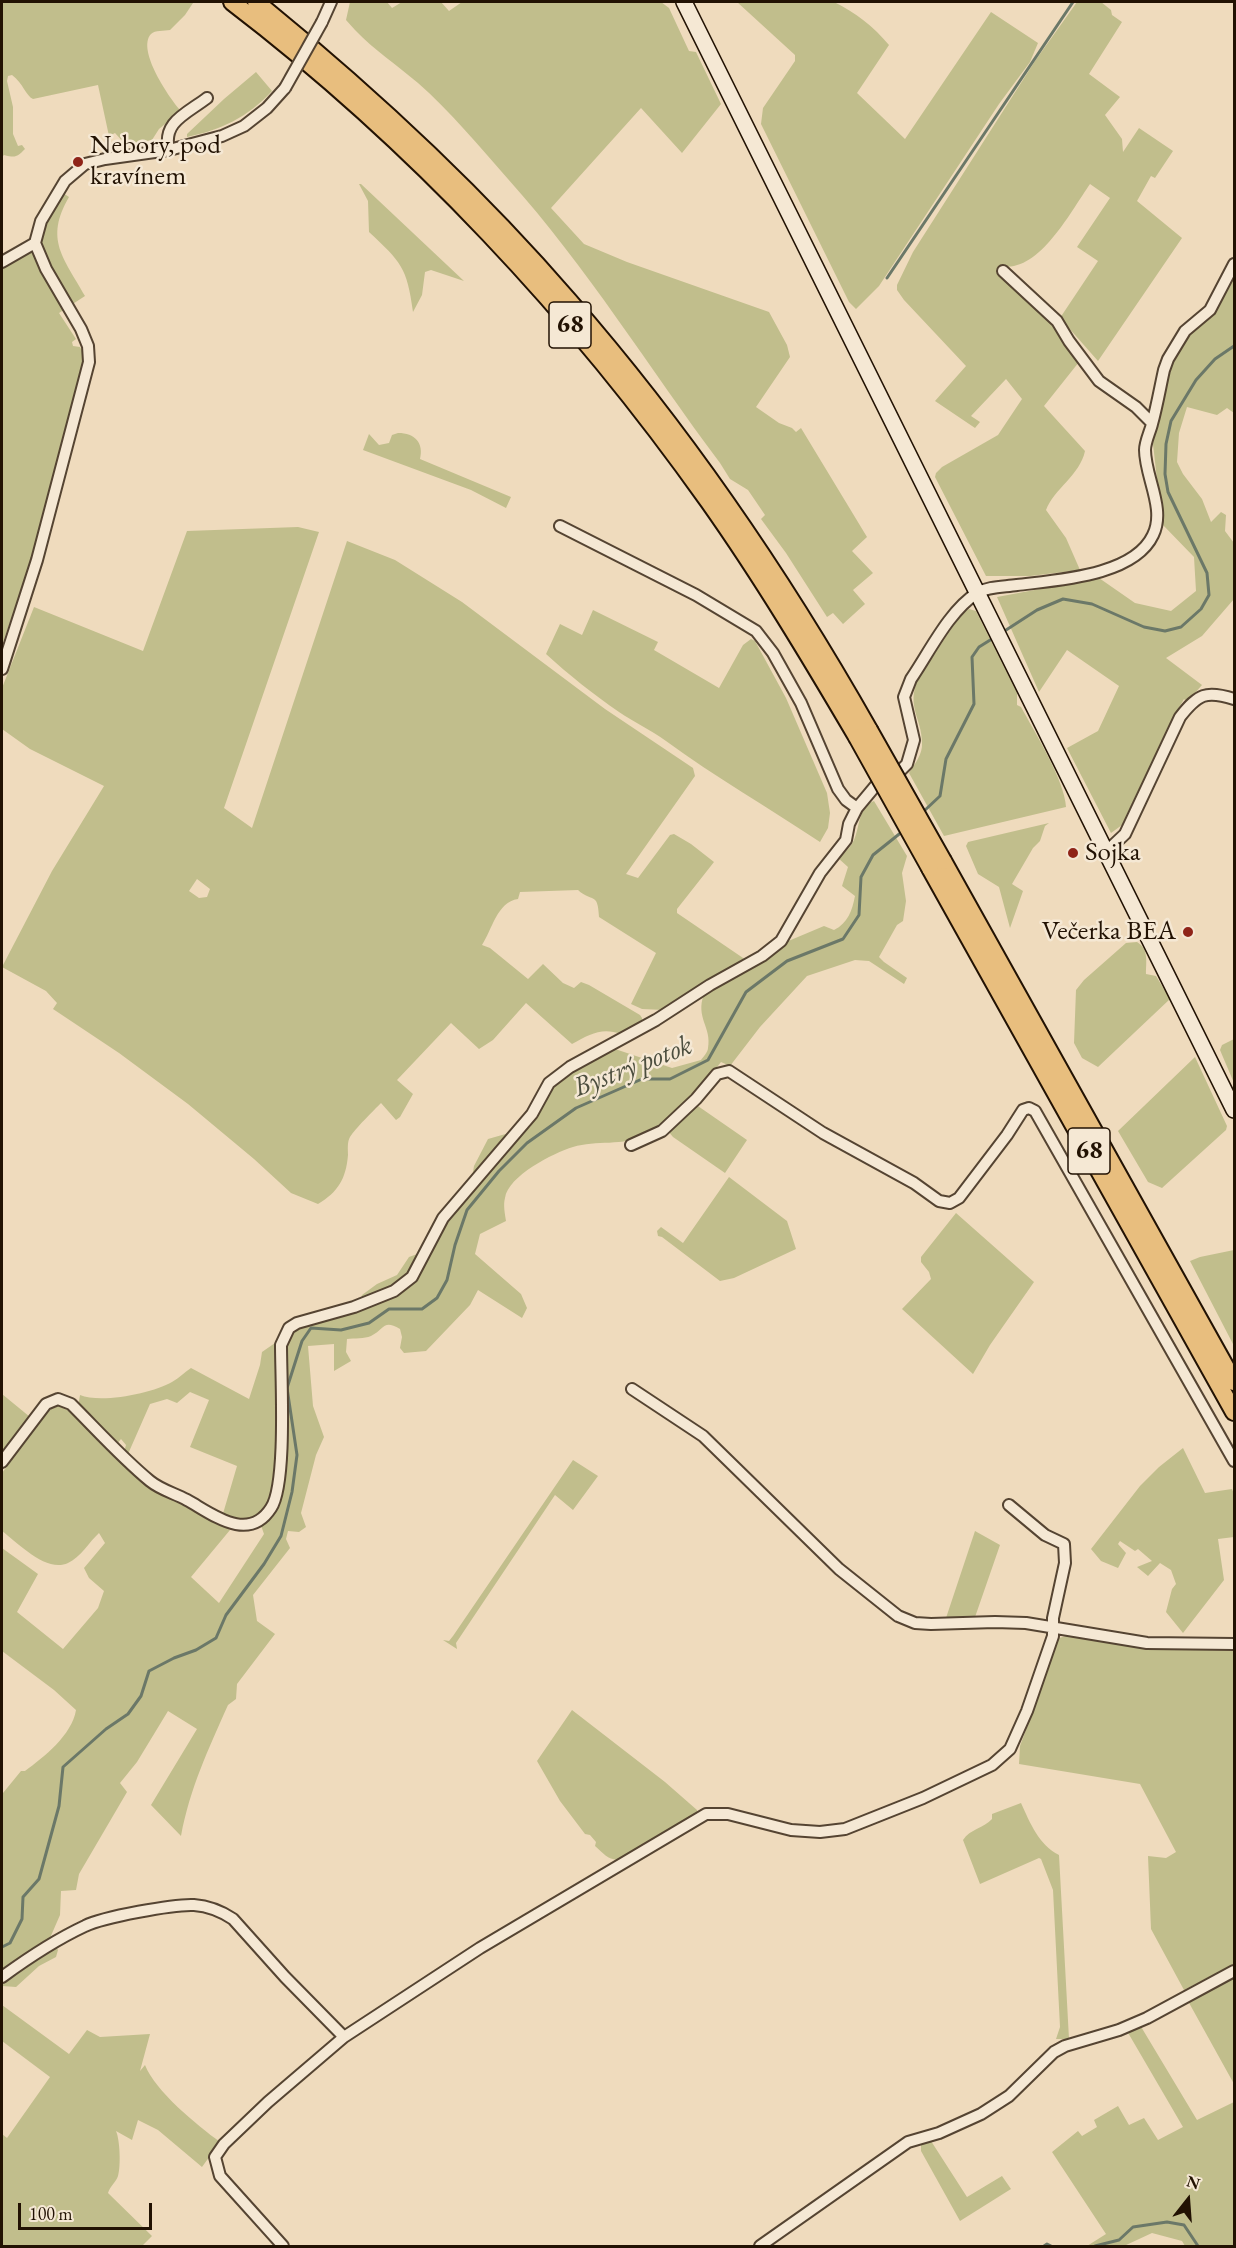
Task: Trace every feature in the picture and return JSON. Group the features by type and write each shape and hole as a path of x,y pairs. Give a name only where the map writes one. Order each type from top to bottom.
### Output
{"highway":[{"name":"68","path":"232,2 382,129 462,207 557,309 661,436 709,502 863,734"},
{"name":"68","path":"256,2 392,118 456,181 568,299 672,427 721,495 790,598 937,865 1234,1382"},
{"name":"68","path":"937,865 1234,1412"}],"main road":[{"path":"684,2 921,484 978,593 1234,1110"}],"street":[{"path":"2,669 37,560 89,362 88,346 81,329 46,269 35,243 40,221 65,181 80,167 105,159 169,150 222,136 244,126 267,108 285,88 331,2"},
{"path":"169,150 166,138 169,129 207,98"},
{"path":"2,262 35,243"},
{"path":"2,1462 46,1404 58,1399 71,1404 159,1487 224,1521 248,1524 261,1520 271,1508 280,1478 281,1345 289,1328 297,1323 354,1307 394,1291 412,1277 443,1218 532,1114 549,1083 570,1067 656,1020 710,985 762,956 781,941 820,873 846,840 849,824 857,808 877,784 900,771 907,764 914,740 904,697 906,690 958,608 985,589 1073,578 1101,570 1139,554 1154,534 1157,523 1145,449 1168,359 1185,331 1210,310 1234,264"},
{"path":"1003,271 1057,321 1099,381 1136,407 1152,423"},
{"path":"560,526 696,595 756,631 773,653 801,703 838,789 846,800 857,808"},
{"path":"1107,851 1125,834 1180,717 1191,703 1200,695 1210,694 1234,699"},
{"path":"631,1145 662,1131 696,1099 717,1074 729,1071 823,1133 914,1183 932,1198 950,1203 959,1198 970,1185 1023,1110 1029,1107 1035,1111 1234,1461"},
{"path":"632,1389 703,1436 839,1569 898,1616 915,1623 931,1624 1026,1623 1146,1643 1234,1644"},
{"path":"283,2247 220,2176 215,2157 224,2144 268,2102 344,2037 480,1948 706,1814 728,1814 791,1830 820,1832 846,1829 923,1798 992,1765 1010,1749 1027,1710 1053,1636 1055,1610 1065,1563 1064,1544 1045,1535 1009,1505"},
{"path":"2,1977 41,1949 86,1924 181,1905 206,1906 233,1919 292,1985 344,2037"},
{"path":"760,2247 908,2142 939,2133 981,2114 1009,2097 1054,2052 1065,2046 1119,2030 1147,2018 1234,1971"}],"shaded area":[{"path":"2,2 193,3 170,30 151,34 148,41 148,51 156,74 181,111 159,129 152,140 126,145 115,133 109,136 98,85 33,99 16,78 12,75 8,76 13,107 13,134 18,146 22,145 25,149 16,156 4,155 2,157"},
{"path":"350,2 387,2 392,8 402,2 441,2 449,11 462,2 661,2 669,8 689,51 696,52 721,104 682,153 641,108 551,208 584,244 627,262 769,312 787,345 790,357 756,407 796,432 801,428 867,537 852,551 873,573 853,590 865,604 843,624 833,613 827,617 761,519 765,515 748,490 730,479 564,247 453,117 346,20"},
{"path":"737,2 834,2 864,20 889,45 857,93 905,139 991,12 1038,43 1030,62 999,104 879,286 856,309 849,302 761,124 763,108 795,61 795,55"},
{"path":"1077,2 1101,2 1111,10 1112,15 1122,22 1089,74 1120,97 1105,115 1122,139 1123,152 1139,128 1173,151 1155,178 1151,176 1137,201 1182,238 1098,361 1060,318 1098,261 1077,247 1110,198 1090,184 1064,224 1041,250 1029,260 1016,266 1002,266 997,271 1057,328 1062,340 1079,362 1044,406 1085,451 1073,475 1055,495 1046,510 1066,538 1080,570 1030,576 986,576 935,477 942,467 998,435 1022,399 1006,379 971,416 980,422 975,428 935,401 966,366 904,300 897,290 897,285 913,252 1035,61"},
{"path":"256,72 272,91 263,100 244,115 223,126 187,137 187,134 224,99"},
{"path":"359,184 464,281 431,270 425,272 422,295 413,312 408,285 401,266 369,232 368,201"},
{"path":"63,193 69,197 58,225 60,248 85,296 59,313 76,339 72,342 73,346 80,347 85,356 31,563 2,645 2,255 41,236 45,220"},
{"path":"1234,277 1234,413 1227,408 1217,415 1187,407 1179,433 1177,462 1202,499 1211,522 1221,512 1226,515 1225,531 1234,543 1234,599 1202,636 1166,658 1202,685 1187,702 1184,699 1168,727 1122,825 1111,833 1067,748 1098,731 1119,686 1067,650 1039,692 997,597 1099,578 1135,603 1171,611 1196,591 1194,557 1162,524 1153,444 1159,407 1172,362 1190,334 1219,306"},
{"path":"404,433 417,440 421,448 420,459 511,497 506,508 471,490 363,450 369,434 379,445 389,443 392,435"},
{"path":"298,527 319,532 224,808 252,828 347,541 395,560 462,602 605,709 693,768 695,776 626,874 638,878 670,835 674,834 691,844 714,862 677,909 677,913 746,960 664,1010 642,1009 631,1004 656,953 599,917 596,900 578,890 520,892 518,899 505,905 500,911 482,945 490,948 528,979 543,964 563,983 574,988 581,982 589,985 640,1015 642,1025 621,1034 602,1031 572,1044 526,1003 493,1040 479,1049 451,1023 397,1080 413,1094 400,1117 396,1120 381,1103 350,1137 345,1171 336,1190 318,1204 291,1193 188,1104 119,1053 53,1009 57,1003 46,991 2,967 52,871 104,786 30,749 2,729 2,688 34,607 143,651 187,531","holes":["197,879 210,889 207,897 199,898 189,891"]},
{"path":"969,609 976,611 1017,693 1017,705 1021,707 1048,756 1060,784 1066,807 944,836 909,773 922,747 914,697 918,679 961,614"},
{"path":"593,610 658,642 654,650 719,688 743,645 751,639 755,641 786,698 827,793 830,813 828,828 820,842 619,712 546,654 560,624 582,635"},
{"path":"874,801 907,856 902,873 906,901 903,921 897,925 879,957 907,978 904,984 869,961 855,960 807,976 760,1027 730,1066 721,1062 667,1123 637,1139 573,1147 554,1154 523,1174 508,1190 505,1198 506,1221 480,1234 475,1254 521,1294 527,1308 522,1318 478,1290 470,1305 426,1351 404,1353 400,1348 402,1337 400,1329 390,1325 384,1326 368,1337 347,1339 346,1352 351,1361 334,1371 334,1344 308,1346 313,1406 324,1437 316,1455 301,1513 306,1527 299,1532 288,1531 286,1539 290,1548 253,1595 257,1621 275,1634 237,1684 236,1699 228,1705 200,1769 181,1836 151,1805 197,1729 168,1711 137,1762 120,1783 127,1792 79,1874 76,1890 61,1891 60,1915 50,1938 58,1950 56,1957 39,1966 16,1987 2,1986 2,1792 21,1771 25,1771 56,1745 69,1728 76,1710 54,1690 2,1651 2,1548 38,1574 17,1612 63,1649 98,1608 104,1591 89,1578 84,1568 105,1543 99,1533 77,1557 60,1565 42,1560 24,1549 2,1531 2,1473 51,1409 59,1406 69,1411 187,1504 230,1530 191,1577 219,1603 264,1534 257,1514 248,1521 222,1517 237,1466 190,1447 209,1400 190,1392 177,1403 167,1399 150,1404 128,1454 124,1452 126,1445 121,1439 117,1444 78,1407 80,1395 113,1398 153,1390 172,1382 191,1368 249,1399 262,1352 301,1325 357,1310 362,1295 377,1284 397,1275 409,1257 431,1249 446,1220 470,1191 474,1166 488,1139 530,1127 555,1084 612,1048 672,1068 701,1060 707,1051 709,1041 701,1010 704,994 786,942 824,926 834,930 846,920 851,912 855,896 842,886 848,867 838,858 853,843 862,813"},
{"path":"1049,823 1045,826 1040,841 1033,848 1012,884 1023,891 1010,928 999,887 978,874 966,846 968,842"},
{"path":"1137,942 1145,952 1146,974 1156,976 1170,999 1098,1067 1082,1058 1074,1043 1076,990 1084,980 1126,943"},
{"path":"1234,1039 1234,1083 1220,1050 1222,1045"},
{"path":"1195,1057 1227,1126 1226,1130 1162,1188 1148,1182 1118,1131"},
{"path":"695,1104 747,1140 725,1173 673,1137 668,1131"},
{"path":"729,1177 787,1221 796,1249 734,1278 720,1281 658,1236 657,1231 661,1227 683,1243"},
{"path":"956,1213 1034,1282 990,1345 973,1374 902,1309 931,1279 929,1272 921,1262 921,1257"},
{"path":"1234,1250 1234,1346 1190,1261"},
{"path":"2,1394 30,1417 2,1456"},
{"path":"1183,1448 1205,1493 1232,1489 1234,1537 1218,1539 1224,1580 1183,1633 1166,1612 1172,1589 1176,1584 1171,1570 1160,1563 1148,1576 1137,1567 1152,1561 1138,1549 1135,1551 1120,1541 1118,1544 1126,1553 1118,1568 1101,1561 1091,1549 1140,1486"},
{"path":"573,1460 598,1476 573,1510 555,1495 456,1643 457,1649 443,1640 449,1641 453,1636"},
{"path":"975,1531 1000,1545 974,1620 945,1621"},
{"path":"1066,1636 1147,1648 1234,1650 1234,1964 1184,1990 1151,1929 1148,1856 1166,1858 1176,1852 1140,1784 1019,1764 1020,1746 1055,1644 1059,1638"},
{"path":"572,1710 665,1782 697,1810 697,1815 622,1859 614,1859 604,1854 595,1846 596,1842 590,1835 585,1834 560,1801 537,1761"},
{"path":"1021,1803 1041,1839 1059,1855 1069,2039 1056,2039 1060,2027 1053,1890 1041,1859 980,1884 963,1840 969,1833 989,1822 992,1814"},
{"path":"1234,1976 1234,2084 1188,2001"},
{"path":"2,2005 69,2054 87,2030 100,2037 150,2034 140,2071 145,2065 167,2096 220,2142 202,2167 158,2130 138,2120 132,2140 116,2131 120,2160 119,2172 108,2193 152,2236 142,2246 2,2246 2,2134 7,2138 50,2077 2,2041"},
{"path":"1140,2025 1197,2120 1234,2102 1234,2246 1185,2246 1182,2241 1152,2233 1124,2246 1087,2246 1106,2234 1052,2152 1078,2131 1082,2136 1097,2127 1094,2120 1118,2106 1129,2125 1144,2118 1158,2140 1183,2127 1127,2031"},
{"path":"931,2141 967,2197 1002,2176 1011,2189 960,2221 921,2151 921,2143"}],"waterway":[{"path":"887,278 1073,2"},
{"name":"Bystrý potok","path":"1003,632 1037,610 1063,599 1092,604 1144,627 1165,631 1181,627 1201,609 1209,595 1207,573 1168,492 1165,474 1166,444 1171,421 1196,380 1215,359 1234,346"},
{"name":"Bystrý potok","path":"923,812 940,796 946,759 974,704 972,657 979,647 995,637"},
{"name":"Bystrý potok","path":"2,1947 10,1943 22,1919 23,1897 39,1879 59,1806 63,1767 106,1729 128,1714 141,1696 149,1671 196,1650 216,1638 226,1615 264,1564 281,1536 292,1492 297,1455 287,1388 302,1341 311,1328 341,1330 369,1323 389,1309 422,1309 437,1298 447,1280 455,1245 467,1210 499,1171 527,1143 576,1108 642,1079 670,1079 708,1060 746,992 787,961 843,939 859,915 861,877 873,855 903,831"},
{"path":"1095,2246 1119,2240 1133,2227 1167,2222 1184,2225 1198,2246"},
{"path":"1044,2246 1047,2244 1051,2246"}],"place":[{"name":"Nebory, pod kravínem","path":"78,162"},
{"name":"Sojka","path":"1073,853"},
{"name":"Večerka BEA","path":"1188,932"}]}
